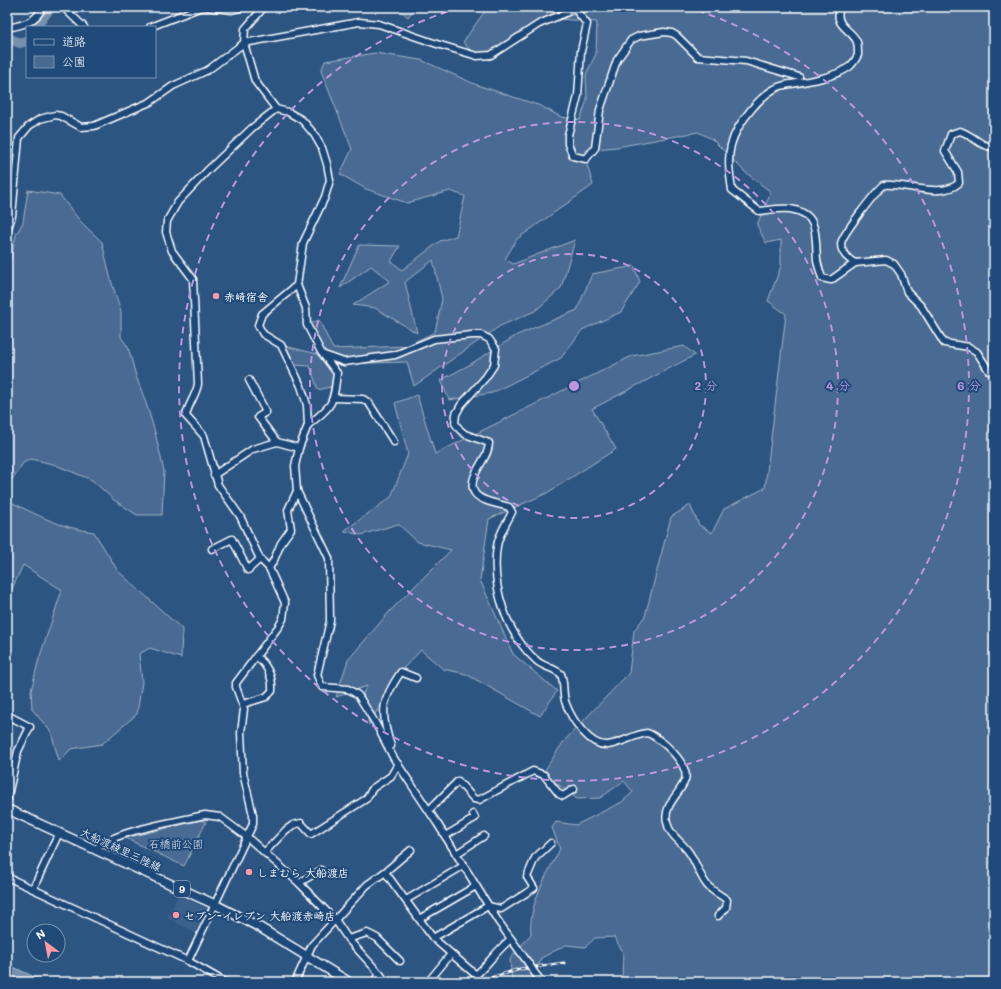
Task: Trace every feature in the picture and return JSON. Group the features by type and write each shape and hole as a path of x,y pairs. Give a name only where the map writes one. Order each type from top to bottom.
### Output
{"main road":[{"name":"大船渡綾里三陸線","path":"7,809 216,905 259,927 349,982"}],"street":[{"path":"7,28 31,22 37,18 43,7"},
{"path":"63,7 83,26"},
{"path":"153,26 199,8 207,7 232,10 244,7"},
{"path":"264,7 245,29 244,43 255,81 276,109 288,112 302,120 314,134 322,148 330,180 325,197 302,243 299,257 297,285 306,308 308,325 324,355 337,373 332,405 308,425"},
{"path":"840,7 838,13 843,28 857,42 858,55 850,66 837,74 787,85 763,97 737,130 731,145 728,164 732,190 759,211 789,209 801,211 809,216 815,231 817,262 822,278 831,280 855,263 886,260 894,264 901,274 907,292 921,306 944,343 969,347 977,352 989,371 994,373"},
{"path":"7,231 12,216 18,144 20,138 29,126 40,119 55,115 61,116 81,127 94,126 150,102 173,86 208,70 244,43 359,22 379,24 477,56 491,55 539,24 575,9 587,24 581,51 578,96 568,135 568,144 573,156 586,159 595,148 602,103 617,60 631,40 639,36 664,32 672,33 698,57 746,62 799,77"},
{"path":"188,961 252,828 253,815 243,773 241,734 243,704 236,687 236,683 279,626 285,610 285,603 269,568 260,559 240,516 218,485 204,436 186,416 198,384 193,279 172,251 166,232 167,221 178,202 207,171 252,128 276,109"},
{"path":"855,263 843,252 841,244 842,238 849,231 860,211 878,189 884,185 928,190 954,187 959,182 958,172 945,151 951,134 956,131 967,133 981,145 994,147"},
{"path":"297,285 262,314 258,325 263,334 276,340 285,351 301,386 307,405 308,425 299,448 295,466 296,491 328,558 330,621 317,675 322,686 348,689 358,695 376,724 393,757 429,810 488,906 542,982"},
{"path":"324,355 344,362 395,355 434,339 472,335 481,335 489,338 496,349 494,365 486,377 461,405 456,414 455,423 465,434 489,443 486,456 472,481 471,488 474,495 484,500 509,506 512,512 502,529 497,545 498,593 501,605 522,645 537,661 561,674 566,705 579,727 591,741 602,746 647,733 660,740 679,759 684,770 685,780 670,804 666,817 667,823 670,832 693,857 696,867 707,885 727,900 726,908 718,916"},
{"path":"249,380 266,412 258,417 277,442"},
{"path":"334,398 363,399 369,403 394,442"},
{"path":"214,475 253,449 277,442 299,448"},
{"path":"269,568 281,543 291,529 288,510 296,491"},
{"path":"212,549 232,539 248,570 260,559"},
{"path":"243,704 266,697 272,691 272,685 266,665 256,656"},
{"path":"393,757 382,716 384,706 391,686 401,672 416,678"},
{"path":"7,715 30,727 18,751 7,800"},
{"path":"265,852 293,825 301,823 312,834 366,799 372,788 391,776 398,764"},
{"path":"429,810 438,799 458,781 476,801 533,771 544,775 562,796 574,789"},
{"path":"445,836 475,818 473,814"},
{"path":"96,849 102,843 117,836 206,815 220,817 265,852 299,883 336,921 348,939 386,982"},
{"path":"33,889 59,833"},
{"path":"456,854 484,836"},
{"path":"433,938 488,906 502,909 534,888 527,877 535,858 551,843"},
{"path":"295,982 312,945 367,886 411,850"},
{"path":"406,900 463,866"},
{"path":"299,883 321,870"},
{"path":"385,872 433,938 476,975 490,962 502,945 511,938"},
{"path":"7,877 188,961 225,982"},
{"path":"419,919 476,886"},
{"path":"348,939 367,933 377,938 400,961"},
{"path":"428,982 451,954"},
{"path":"375,982 380,974"}],"shaded area":[{"path":"179,894 210,910 198,934 167,918"},
{"path":"7,964 45,982 7,982"}],"green space":[{"path":"397,7 415,7 408,17"},
{"path":"483,7 994,7 994,977 982,982 622,982 623,952 614,937 595,938 585,947 566,945 541,958 533,982 512,982 510,959 531,934 532,912 535,901 544,879 560,849 552,828 556,822 576,825 622,802 633,792 624,781 600,798 577,799 543,773 564,741 629,673 634,631 645,616 671,517 690,505 699,525 712,533 724,509 765,488 786,314 768,301 781,266 781,240 766,243 757,225 771,192 745,172 712,139 698,132 617,147 585,150 584,154 593,185 517,239 505,259 513,264 575,240 561,288 535,311 500,326 414,386 407,362 332,364 334,386 318,390 310,366 293,365 285,346 321,355 307,325 319,320 333,349 406,346 435,332 442,299 433,260 405,282 417,333 375,308 353,305 390,281 371,266 340,288 359,245 400,246 391,261 402,270 440,241 456,236 465,196 450,191 407,203 366,189 340,174 352,149 321,71 325,61 375,53 421,60 477,85 541,106 561,117 580,120 587,100 586,74 596,54 597,22 559,19 520,35 490,60 469,49 463,42 485,11"},
{"path":"28,190 60,195 80,221 102,242 111,280 121,312 121,337 128,347 155,432 164,471 162,515 137,515 114,500 92,480 53,464 31,459 23,463 7,487 7,260 11,258 16,235 23,222"},
{"path":"634,266 640,282 621,312 582,330 561,358 492,393 449,400 441,380 469,365 517,335 577,310 592,274"},
{"path":"684,346 695,355 592,409 616,449 547,493 489,519 480,580 513,654 557,691 540,716 466,674 443,669 421,650 396,676 369,725 363,693 367,686 336,697 348,660 391,610 451,550 418,542 398,524 361,535 344,531 391,497 408,454 395,403 417,395 435,454 632,356"},
{"path":"7,500 59,524 94,532 118,571 182,629 181,658 150,648 139,654 142,682 137,714 102,744 71,749 59,761 51,732 32,709 31,691 38,662 62,590 23,565 7,600"},
{"name":"石橋前公園","path":"202,820 206,822 184,866 125,838"}],"waterway":[{"path":"37,26 51,7"},
{"path":"7,38 20,43 26,41"}],"railway":[{"path":"477,982 520,969 564,963"}],"place":[{"name":"赤崎宿舎","path":"216,296"},
{"name":"しまむら 大船渡店","path":"249,872"},
{"name":"セブン-イレブン 大船渡赤崎店","path":"176,915"}]}
